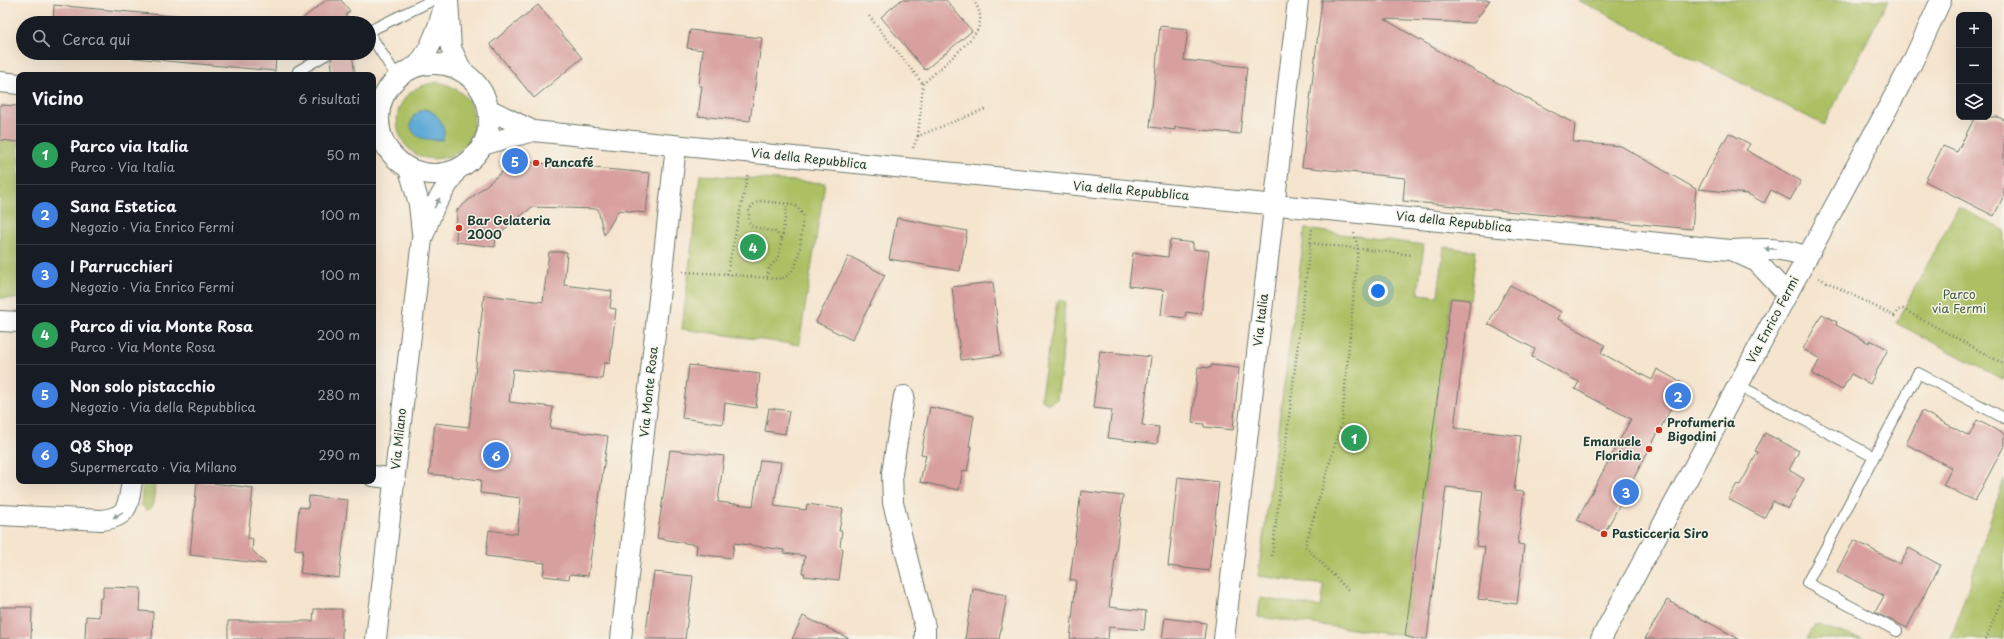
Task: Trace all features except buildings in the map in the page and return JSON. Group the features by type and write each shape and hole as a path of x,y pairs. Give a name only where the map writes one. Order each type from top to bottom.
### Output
{"street":[{"path":"417,66 434,40 447,0"},
{"path":"447,0 451,48 462,71"},
{"name":"Via Italia","path":"1224,639 1298,0"},
{"name":"Via Enrico Fermi","path":"1601,639 1912,63 1941,0"},
{"path":"440,64 462,71 474,81 483,94 488,109 489,121 482,145 476,155 457,169 446,173 421,173 398,162 378,137 378,99 397,77 417,66 440,64"},
{"path":"0,82 16,84"},
{"name":"Via della Repubblica","path":"488,109 533,131 1092,188 1274,204 1730,250 1778,249 1790,251 1804,263"},
{"name":"Via della Repubblica","path":"482,145 533,131"},
{"name":"Via Monte Rosa","path":"621,639 676,146"},
{"name":"Via Milano","path":"376,639 422,239 419,204 410,169"},
{"name":"Via Milano","path":"422,239 434,207 457,169"},
{"name":"Via della Repubblica","path":"1730,250 1758,262 1787,294"},
{"path":"0,321 16,322"},
{"path":"904,396 892,473 893,503 925,627 925,639"},
{"path":"376,476 395,479"},
{"path":"0,515 102,520 112,519 127,509 131,484"}],"lane":[{"path":"376,28 433,0"},
{"path":"376,43 397,77"},
{"path":"298,72 317,60"},
{"path":"1897,631 1807,583 1918,373 2004,418"},
{"path":"1738,385 1874,457"}],"path":[{"path":"973,0 981,15 979,28 972,37 923,84 918,136 985,109"},
{"path":"869,16 923,84"},
{"path":"727,274 752,154"},
{"path":"662,271 783,278 790,273 797,262 803,215 797,207 788,204 760,201 754,204 749,210 749,222 753,227 776,232 782,240"},
{"path":"767,277 769,268 778,258 788,204"},
{"path":"1272,556 1314,208"},
{"path":"1348,590 1305,546 1342,421 1358,248 1349,212"},
{"path":"1310,243 1413,255"},
{"path":"1804,263 1894,316 1898,310 1903,309 2004,362"},
{"path":"1986,639 2004,593"}],"green space":[{"path":"1578,0 1888,0 1824,125"},
{"path":"438,82 456,89 468,100 472,108 473,116 471,136 464,146 454,154 447,157 428,158 414,153 403,142 398,128 398,113 404,99 418,88","holes":["424,109 430,110 434,140 416,135 411,124 414,115"]},
{"path":"0,140 16,142 16,299 0,298"},
{"path":"700,175 825,183 799,345 682,329"},
{"name":"Parco via Fermi","path":"1958,207 2004,230 2004,380 1896,323"},
{"path":"1305,229 1424,245 1418,294 1438,296 1444,247 1476,251 1470,300 1451,298 1405,636 1258,617 1260,598 1321,607 1324,585 1258,576"},
{"path":"1059,300 1065,302 1062,362 1057,399 1049,404 1041,400 1041,394 1057,302"},
{"path":"2004,479 2004,639 1951,639"},
{"path":"143,484 155,484 154,502 150,509 146,510 141,505"},
{"path":"1815,624 1862,639 1807,639"}],"water":[{"path":"424,109 433,113 443,126 444,136 442,140 421,138 413,131 411,123 414,116"}],"place":[{"name":"Non solo pistacchio","path":"515,161"},
{"name":"Pancafé","path":"536,163"},
{"name":"Bar Gelateria 2000","path":"459,228"},
{"name":"Parco di via Monte Rosa","path":"753,247"},
{"name":"Sana Estetica","path":"1678,396"},
{"name":"Profumeria Bigodini","path":"1659,430"},
{"name":"Parco via Italia","path":"1354,438"},
{"name":"Emanuele Floridia","path":"1649,449"},
{"name":"Q8 Shop","path":"496,455"},
{"name":"I Parrucchieri","path":"1626,492"},
{"name":"Pasticceria Siro","path":"1604,534"}]}
